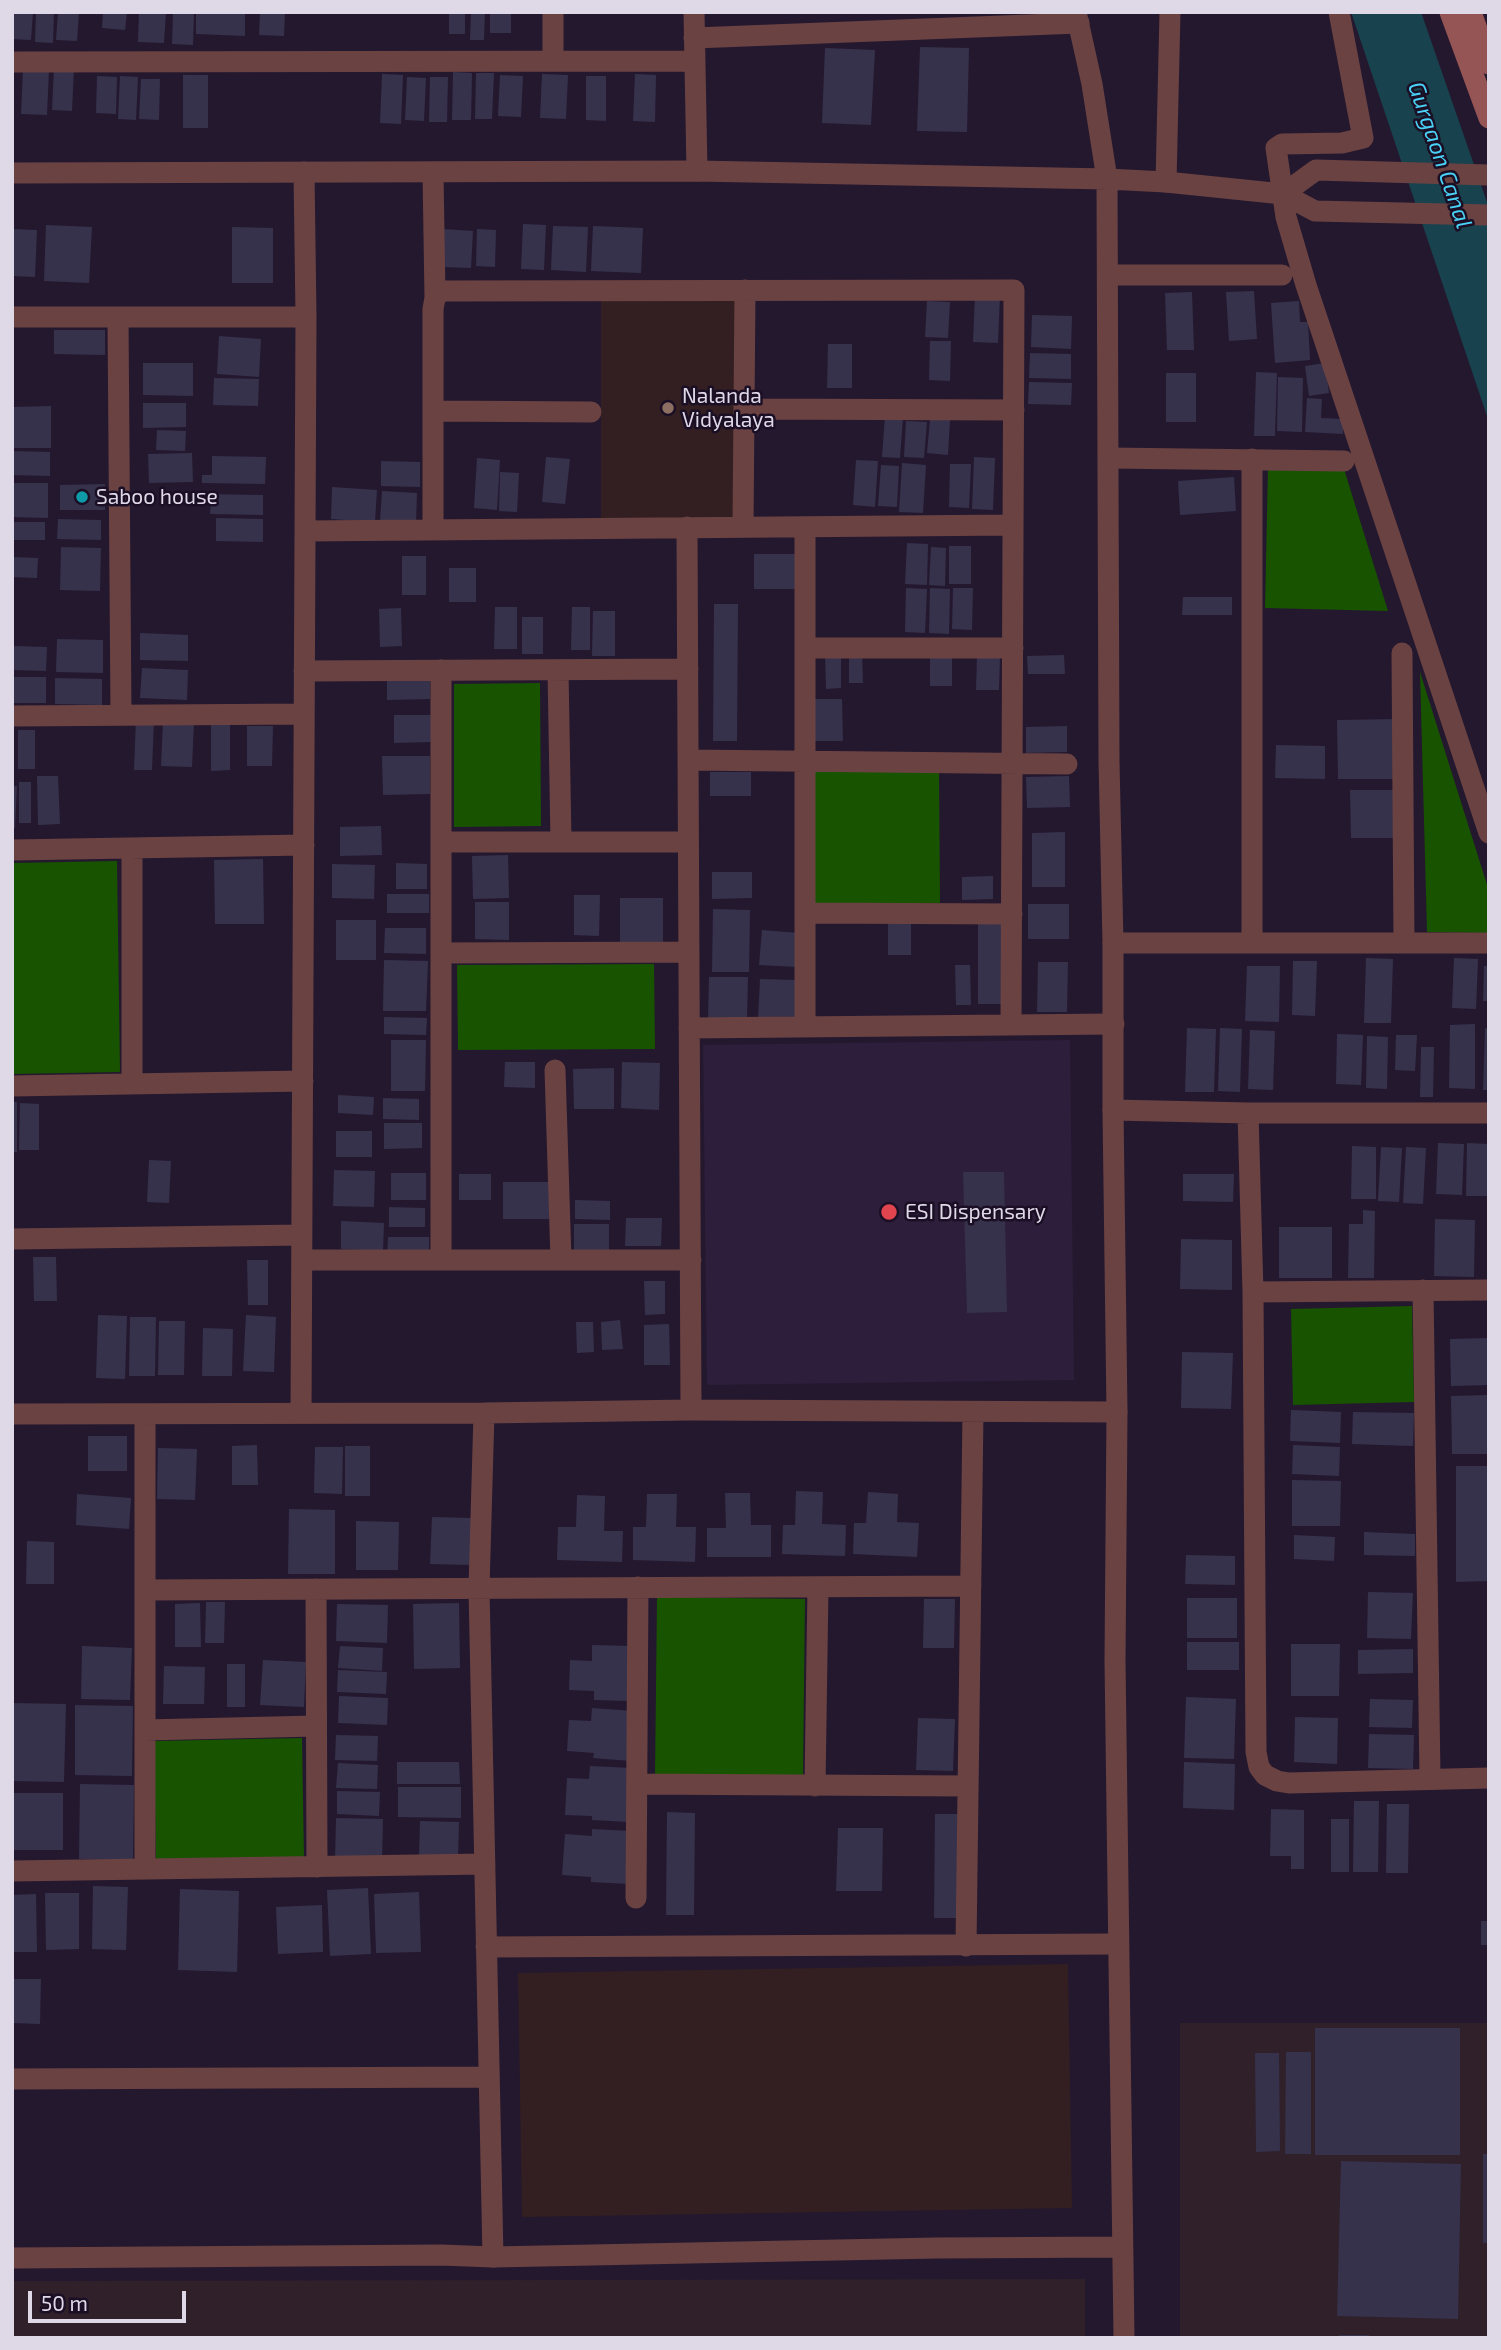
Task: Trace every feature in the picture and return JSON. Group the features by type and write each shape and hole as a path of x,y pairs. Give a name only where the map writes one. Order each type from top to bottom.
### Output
{"main road":[{"path":"1450,12 1489,118"},
{"path":"1471,12 1489,64"}],"street":[{"path":"553,12 553,61"},
{"path":"694,12 697,171"},
{"path":"1166,182 1170,12"},
{"path":"1339,12 1363,138 1342,143 1282,144 1276,148 1286,217 1306,285 1489,833"},
{"path":"694,38 879,22 1078,18 1099,124 1107,179 1109,761 1117,1412 1115,1660 1124,2338"},
{"path":"12,62 695,61"},
{"path":"1283,194 1316,170 1489,174"},
{"path":"12,173 697,171 1107,179 1283,194 1315,211 1489,215"},
{"path":"301,1413 306,317 304,172"},
{"path":"433,172 433,530"},
{"path":"1108,275 1283,275"},
{"path":"435,298 441,291 452,290 1014,290 1011,1025"},
{"path":"743,527 745,290"},
{"path":"12,317 306,317"},
{"path":"118,317 121,715"},
{"path":"744,409 1014,410"},
{"path":"433,411 591,412"},
{"path":"1109,457 1344,461"},
{"path":"1252,459 1252,943"},
{"path":"305,531 1013,525"},
{"path":"687,527 691,1410"},
{"path":"805,527 805,1027"},
{"path":"805,648 1013,648"},
{"path":"1402,653 1404,943"},
{"path":"441,670 441,1260"},
{"path":"558,670 561,842"},
{"path":"304,671 688,670"},
{"path":"12,716 304,714"},
{"path":"688,760 1067,764"},
{"path":"441,842 688,842"},
{"path":"12,850 303,845"},
{"path":"132,848 132,1084"},
{"path":"805,913 1012,914"},
{"path":"1113,943 1489,943"},
{"path":"441,953 689,952"},
{"path":"689,1028 1114,1024"},
{"path":"555,1070 561,1260"},
{"path":"12,1086 303,1081"},
{"path":"1113,1110 1489,1113"},
{"path":"1248,1113 1253,1292 1256,1738 1259,1767 1265,1775 1289,1783 1489,1778"},
{"path":"12,1239 302,1235"},
{"path":"302,1260 691,1260"},
{"path":"1423,1290 1430,1778"},
{"path":"1253,1292 1489,1290"},
{"path":"12,1414 691,1410 1117,1412"},
{"path":"965,1946 973,1412"},
{"path":"484,1413 479,1588 493,2257"},
{"path":"145,1414 145,1869"},
{"path":"636,1898 638,1587"},
{"path":"815,1786 818,1587"},
{"path":"145,1590 971,1587"},
{"path":"316,1589 317,1867"},
{"path":"145,1730 316,1726"},
{"path":"637,1784 968,1786"},
{"path":"12,1871 485,1864"},
{"path":"486,1947 1118,1944"},
{"path":"12,2079 489,2077"},
{"path":"12,2258 428,2255 493,2257 1122,2247"}],"shaded area":[{"name":"Nalanda Vidyalaya","path":"601,298 736,298 736,518 601,518"},
{"name":"ESI Dispensary","path":"1070,1040 1074,1380 707,1385 703,1045"},
{"path":"1068,1964 1072,2208 522,2217 518,1973"},
{"path":"1180,2023 1489,2023 1489,2338 1180,2338"},
{"path":"1085,2279 1085,2338 12,2338 12,2281"}],"green space":[{"path":"1268,467 1344,469 1388,611 1265,608"},
{"path":"1420,672 1489,891 1489,933 1427,932"},
{"path":"540,683 541,826 454,827 454,684"},
{"path":"939,769 940,903 815,904 815,770"},
{"path":"117,861 120,1072 12,1074 12,863"},
{"path":"654,964 655,1049 458,1050 457,965"},
{"path":"1412,1306 1414,1402 1293,1405 1291,1309"},
{"path":"657,1597 805,1599 803,1777 655,1776"},
{"path":"302,1738 304,1858 156,1861 154,1741"}],"water":[{"name":"Gurgaon Canal","path":"1351,12 1421,12 1489,208 1489,422"}],"building":[{"path":"13,12 33,12 31,40 12,39"},
{"path":"36,12 54,12 53,43 35,42"},
{"path":"58,12 79,12 77,41 56,40"},
{"path":"103,12 127,12 125,30 102,28"},
{"path":"139,12 166,12 164,43 138,42"},
{"path":"173,12 194,12 193,45 172,44"},
{"path":"196,12 245,12 245,36 196,34"},
{"path":"260,12 285,12 284,36 259,35"},
{"path":"449,12 465,12 465,34 449,34"},
{"path":"471,12 485,12 484,40 470,40"},
{"path":"490,12 511,12 511,33 490,33"},
{"path":"920,47 969,48 967,132 917,131"},
{"path":"825,48 875,50 871,125 822,123"},
{"path":"54,67 74,68 72,111 52,110"},
{"path":"23,69 49,70 47,115 21,114"},
{"path":"453,72 472,73 471,120 452,120"},
{"path":"476,73 494,73 492,119 475,119"},
{"path":"382,74 403,75 401,124 380,123"},
{"path":"542,74 568,75 566,119 540,118"},
{"path":"635,74 656,75 655,122 633,121"},
{"path":"183,75 208,75 208,128 183,128"},
{"path":"500,75 523,76 521,117 498,116"},
{"path":"97,76 117,77 116,114 96,113"},
{"path":"120,76 138,77 136,120 118,119"},
{"path":"586,76 606,76 606,121 586,120"},
{"path":"407,77 426,78 424,121 405,120"},
{"path":"430,77 448,77 447,122 429,122"},
{"path":"141,79 160,79 159,120 139,119"},
{"path":"523,224 546,225 544,270 521,269"},
{"path":"46,225 92,227 89,283 44,281"},
{"path":"553,226 588,227 586,272 551,270"},
{"path":"593,226 643,228 641,273 591,271"},
{"path":"232,227 273,228 273,283 232,283"},
{"path":"12,229 37,230 35,277 12,276"},
{"path":"443,229 473,231 471,268 441,267"},
{"path":"477,229 496,230 495,267 476,266"},
{"path":"1254,291 1257,339 1229,341 1226,292"},
{"path":"1192,292 1194,350 1167,350 1165,293"},
{"path":"975,295 1000,296 998,343 973,342"},
{"path":"927,301 950,302 948,338 925,337"},
{"path":"1299,301 1300,322 1308,322 1310,360 1275,363 1271,303"},
{"path":"1032,315 1072,316 1071,349 1031,347"},
{"path":"54,330 105,330 105,355 54,354"},
{"path":"219,336 261,339 259,377 217,374"},
{"path":"930,341 951,341 950,381 929,380"},
{"path":"828,344 852,344 852,388 827,388"},
{"path":"1030,353 1071,354 1071,379 1029,378"},
{"path":"143,363 193,363 193,396 143,395"},
{"path":"1325,363 1329,393 1309,396 1305,366"},
{"path":"1256,372 1277,373 1275,436 1254,436"},
{"path":"1166,373 1196,373 1196,422 1166,422"},
{"path":"1278,377 1303,378 1302,432 1277,431"},
{"path":"214,378 259,379 258,406 213,405"},
{"path":"1029,382 1072,383 1071,405 1028,404"},
{"path":"1307,398 1322,399 1321,418 1343,419 1343,434 1305,432"},
{"path":"143,403 186,403 186,427 143,428"},
{"path":"51,406 51,448 12,448 12,407"},
{"path":"885,416 903,418 900,458 882,457"},
{"path":"930,419 950,420 948,455 927,453"},
{"path":"906,421 927,422 924,458 904,457"},
{"path":"157,430 186,431 185,451 156,450"},
{"path":"12,451 50,452 50,476 12,475"},
{"path":"192,453 193,482 149,483 148,454"},
{"path":"212,456 266,457 265,484 202,483 202,475 212,475"},
{"path":"546,457 570,459 565,504 542,502"},
{"path":"974,457 995,458 993,510 972,509"},
{"path":"477,458 500,460 497,510 474,508"},
{"path":"856,460 878,461 875,507 853,505"},
{"path":"381,461 420,462 420,487 381,486"},
{"path":"902,463 926,465 923,513 899,512"},
{"path":"950,464 971,464 969,508 949,507"},
{"path":"881,465 899,466 897,507 878,506"},
{"path":"500,472 519,473 517,512 499,511"},
{"path":"1234,477 1236,511 1180,515 1178,481"},
{"path":"12,483 48,483 48,518 12,517"},
{"name":"Saboo house","path":"105,484 105,510 60,510 60,485"},
{"path":"332,487 377,490 375,522 331,519"},
{"path":"382,491 417,493 416,523 380,521"},
{"path":"199,494 263,495 263,515 210,514 211,502 199,501"},
{"path":"216,518 263,519 263,542 216,541"},
{"path":"58,519 101,520 101,540 57,539"},
{"path":"12,522 45,522 45,540 12,540"},
{"path":"907,543 928,544 927,585 905,584"},
{"path":"949,546 971,546 971,584 949,584"},
{"path":"61,547 101,548 100,591 60,590"},
{"path":"931,547 946,548 945,586 929,585"},
{"path":"754,554 797,554 797,589 754,589"},
{"path":"402,556 426,556 426,595 402,595"},
{"path":"12,557 38,558 37,578 12,577"},
{"path":"449,568 476,568 476,602 449,602"},
{"path":"906,588 927,589 925,633 905,632"},
{"path":"930,588 950,589 949,634 929,633"},
{"path":"953,588 973,588 972,630 952,629"},
{"path":"1183,597 1232,597 1232,615 1182,615"},
{"path":"714,604 738,604 737,741 713,741"},
{"path":"495,607 517,607 517,649 494,649"},
{"path":"572,607 590,607 590,650 571,650"},
{"path":"401,608 402,646 380,647 379,609"},
{"path":"593,611 615,611 615,656 592,656"},
{"path":"522,617 543,617 543,654 522,654"},
{"path":"140,633 188,635 188,661 140,660"},
{"path":"57,639 103,640 103,673 56,672"},
{"path":"12,646 47,647 46,671 12,670"},
{"path":"849,651 862,651 863,683 849,683"},
{"path":"825,652 841,652 841,688 826,689"},
{"path":"930,654 952,654 952,686 930,686"},
{"path":"1064,655 1065,674 1028,674 1027,656"},
{"path":"977,656 1000,657 999,690 976,690"},
{"path":"142,668 188,670 187,700 140,698"},
{"path":"12,677 46,677 46,703 12,703"},
{"path":"387,677 430,677 430,699 387,700"},
{"path":"55,678 102,679 102,705 55,704"},
{"path":"813,699 842,699 843,741 814,741"},
{"path":"394,715 432,715 432,742 394,743"},
{"path":"136,719 154,719 152,770 134,770"},
{"path":"1399,719 1399,779 1338,779 1337,720"},
{"path":"163,721 194,722 192,767 161,766"},
{"path":"211,724 230,724 230,770 211,771"},
{"path":"247,726 273,726 272,766 247,766"},
{"path":"1067,726 1067,752 1026,753 1026,727"},
{"path":"18,730 35,730 35,769 18,769"},
{"path":"1276,745 1325,746 1325,779 1275,778"},
{"path":"382,756 430,756 430,794 383,795"},
{"path":"710,772 751,772 751,796 710,796"},
{"path":"37,776 58,776 60,824 38,825"},
{"path":"1069,776 1070,807 1027,808 1026,777"},
{"path":"19,782 31,782 31,823 19,823"},
{"path":"12,786 17,786 15,828 12,828"},
{"path":"1350,790 1398,790 1398,838 1351,838"},
{"path":"381,826 382,855 340,856 340,827"},
{"path":"1065,832 1065,887 1032,887 1032,833"},
{"path":"508,855 509,898 473,899 472,856"},
{"path":"263,859 264,924 215,924 214,860"},
{"path":"396,863 427,864 427,889 396,889"},
{"path":"332,864 375,865 374,899 332,898"},
{"path":"712,872 752,872 752,898 712,899"},
{"path":"993,876 993,899 962,900 962,877"},
{"path":"387,894 429,894 429,913 387,913"},
{"path":"574,895 600,895 599,936 574,935"},
{"path":"620,898 663,898 663,946 620,946"},
{"path":"475,902 509,902 509,940 475,939"},
{"path":"1028,904 1069,904 1069,939 1028,939"},
{"path":"713,909 750,910 749,972 712,972"},
{"path":"888,917 911,917 911,955 888,955"},
{"path":"978,917 1009,917 1008,1004 978,1004"},
{"path":"336,920 376,920 376,960 336,960"},
{"path":"385,928 426,928 426,954 384,953"},
{"path":"762,930 799,933 797,967 759,965"},
{"path":"1366,958 1393,959 1391,1023 1364,1023"},
{"path":"1454,958 1478,959 1476,1009 1452,1008"},
{"path":"384,960 428,961 426,1011 383,1011"},
{"path":"1293,961 1317,961 1315,1016 1292,1015"},
{"path":"1038,962 1068,962 1067,1012 1037,1012"},
{"path":"955,965 970,965 971,1005 956,1005"},
{"path":"1247,966 1280,966 1279,1022 1245,1021"},
{"path":"1484,966 1489,966 1489,1001 1483,1001"},
{"path":"709,977 748,977 747,1020 708,1019"},
{"path":"760,979 797,980 796,1020 758,1019"},
{"path":"384,1017 427,1018 426,1035 384,1034"},
{"path":"1475,1024 1475,1089 1449,1088 1450,1025"},
{"path":"1187,1028 1216,1029 1214,1092 1185,1092"},
{"path":"1220,1028 1242,1029 1240,1092 1218,1091"},
{"path":"1485,1028 1489,1029 1489,1090 1483,1090"},
{"path":"1250,1030 1275,1031 1273,1090 1248,1089"},
{"path":"1337,1034 1363,1035 1361,1085 1336,1084"},
{"path":"1396,1035 1417,1035 1415,1071 1395,1070"},
{"path":"1367,1036 1388,1037 1387,1089 1366,1088"},
{"path":"391,1040 426,1040 425,1091 391,1091"},
{"path":"1421,1047 1434,1047 1433,1097 1420,1097"},
{"path":"505,1062 535,1062 535,1088 504,1087"},
{"path":"622,1062 660,1063 659,1110 621,1108"},
{"path":"614,1068 614,1109 574,1109 573,1069"},
{"path":"338,1095 374,1097 373,1115 338,1113"},
{"path":"383,1098 419,1099 419,1120 383,1119"},
{"path":"12,1102 17,1102 17,1152 12,1152"},
{"path":"20,1103 39,1104 39,1150 19,1150"},
{"path":"384,1123 422,1123 422,1148 384,1149"},
{"path":"336,1131 372,1131 372,1157 336,1157"},
{"path":"1438,1143 1464,1144 1462,1195 1436,1194"},
{"path":"1467,1143 1489,1144 1489,1196 1466,1196"},
{"path":"1352,1146 1376,1147 1376,1199 1351,1199"},
{"path":"1381,1147 1402,1148 1399,1202 1378,1201"},
{"path":"1406,1147 1426,1148 1423,1204 1403,1203"},
{"path":"149,1160 171,1161 169,1203 147,1202"},
{"path":"334,1170 375,1171 374,1207 333,1206"},
{"path":"963,1172 1004,1172 1007,1312 967,1313"},
{"path":"391,1173 426,1173 426,1200 391,1200"},
{"path":"459,1174 491,1174 491,1200 459,1200"},
{"path":"1183,1174 1234,1174 1233,1202 1183,1201"},
{"path":"503,1182 549,1182 549,1219 503,1219"},
{"path":"575,1200 610,1201 610,1220 575,1219"},
{"path":"389,1207 425,1208 425,1227 389,1227"},
{"path":"1363,1210 1375,1211 1374,1278 1348,1278 1349,1224 1363,1224"},
{"path":"626,1218 662,1218 661,1246 625,1246"},
{"path":"1435,1219 1475,1220 1474,1277 1434,1276"},
{"path":"341,1221 384,1223 383,1251 341,1249"},
{"path":"574,1224 609,1224 609,1252 574,1252"},
{"path":"1279,1227 1332,1227 1332,1278 1279,1278"},
{"path":"388,1237 429,1237 429,1258 387,1258"},
{"path":"1181,1239 1232,1240 1232,1290 1180,1289"},
{"path":"33,1257 56,1257 57,1301 34,1301"},
{"path":"247,1260 268,1260 268,1305 248,1305"},
{"path":"644,1281 665,1281 665,1314 645,1315"},
{"path":"98,1315 127,1316 125,1379 96,1378"},
{"path":"246,1315 276,1317 274,1372 243,1371"},
{"path":"130,1317 156,1317 155,1376 129,1376"},
{"path":"620,1320 623,1349 602,1350 601,1322"},
{"path":"159,1321 185,1321 184,1375 158,1375"},
{"path":"576,1322 593,1322 594,1352 577,1353"},
{"path":"669,1324 670,1365 644,1365 644,1325"},
{"path":"203,1328 233,1329 232,1376 202,1376"},
{"path":"1489,1338 1489,1385 1451,1386 1450,1339"},
{"path":"1182,1352 1233,1353 1231,1409 1181,1408"},
{"path":"1489,1395 1489,1454 1452,1454 1451,1396"},
{"path":"1291,1410 1341,1412 1340,1443 1290,1441"},
{"path":"1353,1412 1414,1413 1413,1446 1352,1444"},
{"path":"88,1436 127,1436 127,1471 88,1471"},
{"path":"257,1445 258,1485 232,1485 232,1446"},
{"path":"1293,1445 1340,1447 1339,1476 1292,1474"},
{"path":"345,1446 370,1446 370,1496 345,1496"},
{"path":"315,1447 343,1447 342,1494 314,1493"},
{"path":"158,1448 197,1449 195,1500 157,1499"},
{"path":"1456,1466 1489,1466 1489,1581 1456,1582"},
{"path":"1292,1480 1341,1481 1340,1526 1292,1526"},
{"path":"796,1491 823,1492 822,1524 846,1525 845,1556 782,1554 783,1525 795,1525"},
{"path":"868,1492 898,1494 897,1522 919,1523 917,1557 853,1554 854,1523 866,1523"},
{"path":"725,1493 750,1493 751,1525 771,1525 771,1557 707,1557 707,1528 726,1528"},
{"path":"77,1494 131,1498 129,1529 76,1525"},
{"path":"647,1494 677,1494 676,1527 696,1527 695,1562 633,1560 633,1527 646,1527"},
{"path":"577,1495 605,1496 604,1531 623,1531 622,1562 557,1560 558,1527 576,1527"},
{"path":"289,1509 335,1510 335,1574 288,1574"},
{"path":"432,1517 472,1518 470,1565 430,1564"},
{"path":"356,1521 399,1522 398,1570 356,1570"},
{"path":"1364,1532 1415,1534 1415,1556 1364,1555"},
{"path":"1294,1535 1335,1537 1334,1561 1294,1559"},
{"path":"27,1541 54,1542 54,1584 26,1584"},
{"path":"1186,1555 1235,1556 1235,1585 1185,1584"},
{"path":"1368,1592 1413,1593 1411,1639 1367,1638"},
{"path":"1187,1598 1237,1598 1237,1638 1187,1638"},
{"path":"924,1599 955,1599 954,1648 923,1648"},
{"path":"206,1602 225,1602 224,1643 205,1643"},
{"path":"200,1603 201,1647 175,1647 175,1604"},
{"path":"459,1603 460,1668 414,1669 413,1604"},
{"path":"337,1604 388,1605 387,1643 336,1641"},
{"path":"1187,1642 1239,1642 1239,1670 1187,1670"},
{"path":"1291,1644 1340,1644 1339,1696 1291,1696"},
{"path":"592,1645 630,1646 628,1701 594,1700 594,1691 569,1690 570,1660 592,1661"},
{"path":"82,1646 132,1648 130,1700 81,1699"},
{"path":"340,1646 383,1648 382,1671 338,1668"},
{"path":"1413,1649 1413,1673 1358,1674 1358,1650"},
{"path":"263,1660 306,1662 304,1707 260,1705"},
{"path":"227,1664 245,1664 245,1707 227,1707"},
{"path":"164,1666 205,1667 204,1704 163,1704"},
{"path":"338,1670 387,1672 386,1694 337,1692"},
{"path":"339,1696 388,1698 387,1725 338,1723"},
{"path":"1186,1697 1236,1699 1234,1759 1184,1758"},
{"path":"1370,1699 1413,1700 1412,1728 1369,1727"},
{"path":"12,1703 66,1704 64,1782 12,1781"},
{"path":"75,1705 133,1706 132,1776 75,1775"},
{"path":"592,1708 634,1711 631,1761 593,1758 594,1753 567,1751 569,1720 591,1721"},
{"path":"1295,1717 1338,1718 1337,1764 1294,1762"},
{"path":"918,1718 955,1719 953,1771 916,1770"},
{"path":"1369,1734 1414,1735 1413,1769 1368,1768"},
{"path":"336,1735 378,1736 377,1761 335,1760"},
{"path":"397,1762 459,1762 460,1784 397,1784"},
{"path":"1184,1762 1235,1764 1234,1810 1183,1808"},
{"path":"338,1763 378,1765 377,1789 336,1788"},
{"path":"590,1766 632,1768 629,1822 565,1815 567,1778 589,1779"},
{"path":"80,1784 134,1785 133,1860 79,1859"},
{"path":"398,1787 461,1787 461,1818 398,1817"},
{"path":"337,1791 380,1792 379,1816 337,1814"},
{"path":"12,1793 63,1793 63,1850 12,1850"},
{"path":"1354,1801 1379,1801 1378,1872 1353,1872"},
{"path":"1387,1804 1409,1804 1408,1873 1386,1873"},
{"path":"1271,1809 1304,1810 1304,1869 1291,1869 1291,1856 1270,1856"},
{"path":"667,1812 695,1813 694,1915 666,1915"},
{"path":"935,1814 960,1814 959,1918 934,1918"},
{"path":"336,1818 383,1819 382,1861 335,1860"},
{"path":"1331,1819 1349,1819 1349,1872 1331,1872"},
{"path":"420,1821 459,1822 458,1857 419,1855"},
{"path":"838,1828 883,1828 882,1891 836,1891"},
{"path":"592,1829 631,1831 628,1884 591,1882 591,1877 562,1875 565,1834 592,1836"},
{"path":"93,1886 128,1887 126,1950 92,1949"},
{"path":"368,1888 371,1954 330,1956 327,1890"},
{"path":"180,1889 239,1891 237,1972 178,1970"},
{"path":"419,1892 421,1952 376,1953 374,1894"},
{"path":"45,1893 79,1893 79,1949 46,1950"},
{"path":"36,1894 37,1952 12,1952 12,1895"},
{"path":"322,1905 323,1952 278,1954 276,1907"},
{"path":"1481,1921 1489,1921 1489,1945 1481,1945"},
{"path":"12,1979 41,1979 40,2024 12,2023"},
{"path":"1315,2028 1460,2028 1460,2155 1315,2155"},
{"path":"1286,2052 1311,2052 1311,2154 1285,2154"},
{"path":"1255,2053 1279,2053 1280,2151 1256,2152"},
{"path":"1483,2154 1489,2154 1489,2243 1483,2243"},
{"path":"1341,2161 1461,2164 1458,2319 1337,2316"},
{"path":"1339,2335 1369,2335 1369,2338 1339,2338"}],"place":[{"name":"Nalanda Vidyalaya","path":"668,408"},
{"name":"Saboo house","path":"82,497"},
{"name":"ESI Dispensary","path":"889,1212"}]}
